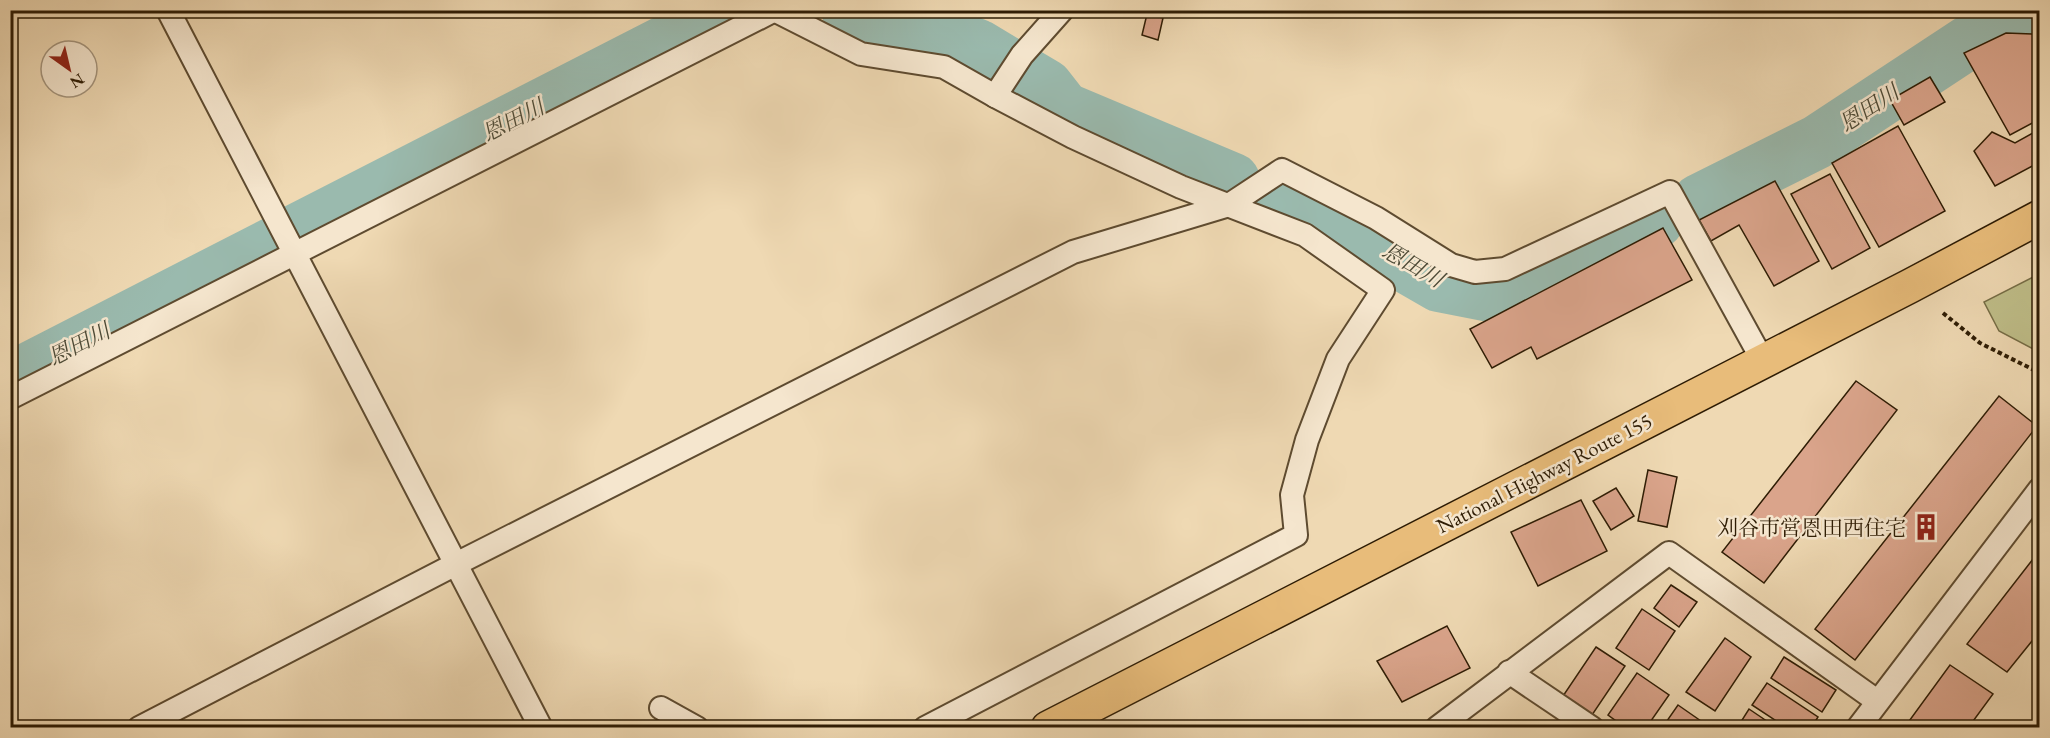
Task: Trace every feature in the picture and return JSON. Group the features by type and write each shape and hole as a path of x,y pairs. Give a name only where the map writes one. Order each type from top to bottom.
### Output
{"highway":[{"name":"National Highway Route 155","path":"1048,728 2040,217"}],"street":[{"path":"168,10 541,728"},
{"path":"995,96 1022,55 1062,10"},
{"path":"10,398 771,11 861,54 944,67 1073,136 1170,182 1305,235 1383,290 1338,360 1307,440 1292,495 1296,535 925,728"},
{"path":"140,728 456,564 1073,252 1229,205 1282,170 1376,218 1451,265 1475,272 1505,269 1670,192 1763,361"},
{"path":"1858,728 2040,489"},
{"path":"1437,728 1669,553 1877,701"},
{"path":"1509,672 1592,728"},
{"path":"661,708 697,728"}],"path":[{"path":"1943,313 1980,344 2040,373"}],"shaded area":[{"path":"2039,274 2039,352 1999,331 1984,302"}],"building":[{"path":"1147,14 1163,18 1158,40 1142,35"},
{"path":"2006,33 2032,34 2040,48 2040,119 2010,135 1964,53"},
{"path":"1930,77 1945,102 1904,125 1890,100"},
{"path":"1898,126 1945,211 1879,247 1832,163"},
{"path":"2040,129 2040,162 1995,186 1974,151 1992,132 2015,143"},
{"path":"1830,174 1870,248 1832,269 1791,194"},
{"path":"1775,181 1819,261 1774,286 1739,225 1711,241 1699,220"},
{"path":"1663,228 1692,280 1537,359 1531,347 1492,368 1470,329"},
{"path":"1856,381 1897,410 1764,583 1722,552"},
{"name":"刈谷市営恩田西住宅","path":"1999,396 2037,426 1855,660 1815,629"},
{"path":"1648,470 1677,477 1667,527 1638,521"},
{"path":"1616,488 1634,516 1611,530 1593,501"},
{"path":"1581,500 1607,551 1538,586 1511,532"},
{"path":"2040,550 2040,631 2007,672 1967,644"},
{"path":"1671,585 1697,602 1679,627 1654,608"},
{"path":"1642,609 1675,631 1649,670 1616,648"},
{"path":"1447,626 1470,668 1402,702 1377,661"},
{"path":"1725,638 1751,657 1715,711 1686,692"},
{"path":"1596,647 1625,666 1592,715 1563,696"},
{"path":"1784,657 1836,690 1822,712 1771,678"},
{"path":"1950,665 1993,694 1968,728 1904,728"},
{"path":"1637,673 1669,695 1646,728 1626,728 1608,715"},
{"path":"1767,683 1818,717 1811,728 1787,728 1752,705"},
{"path":"1678,705 1711,728 1662,728"},
{"path":"1749,709 1777,728 1737,728"}],"waterway":[{"name":"恩田川","path":"298,230 728,10"},
{"name":"恩田川","path":"848,10 868,22 895,28 938,30 978,46 1008,64"},
{"name":"恩田川","path":"1699,201 1817,142 1984,32 2005,23 2040,22"},
{"name":"恩田川","path":"1019,70 1046,86 1064,109 1233,180"},
{"name":"恩田川","path":"1272,194 1333,215 1406,266 1439,285 1485,294 1511,290 1657,221"},
{"name":"恩田川","path":"10,379 275,243"}],"place":[{"name":"刈谷市営恩田西住宅","path":"1926,527"}]}
